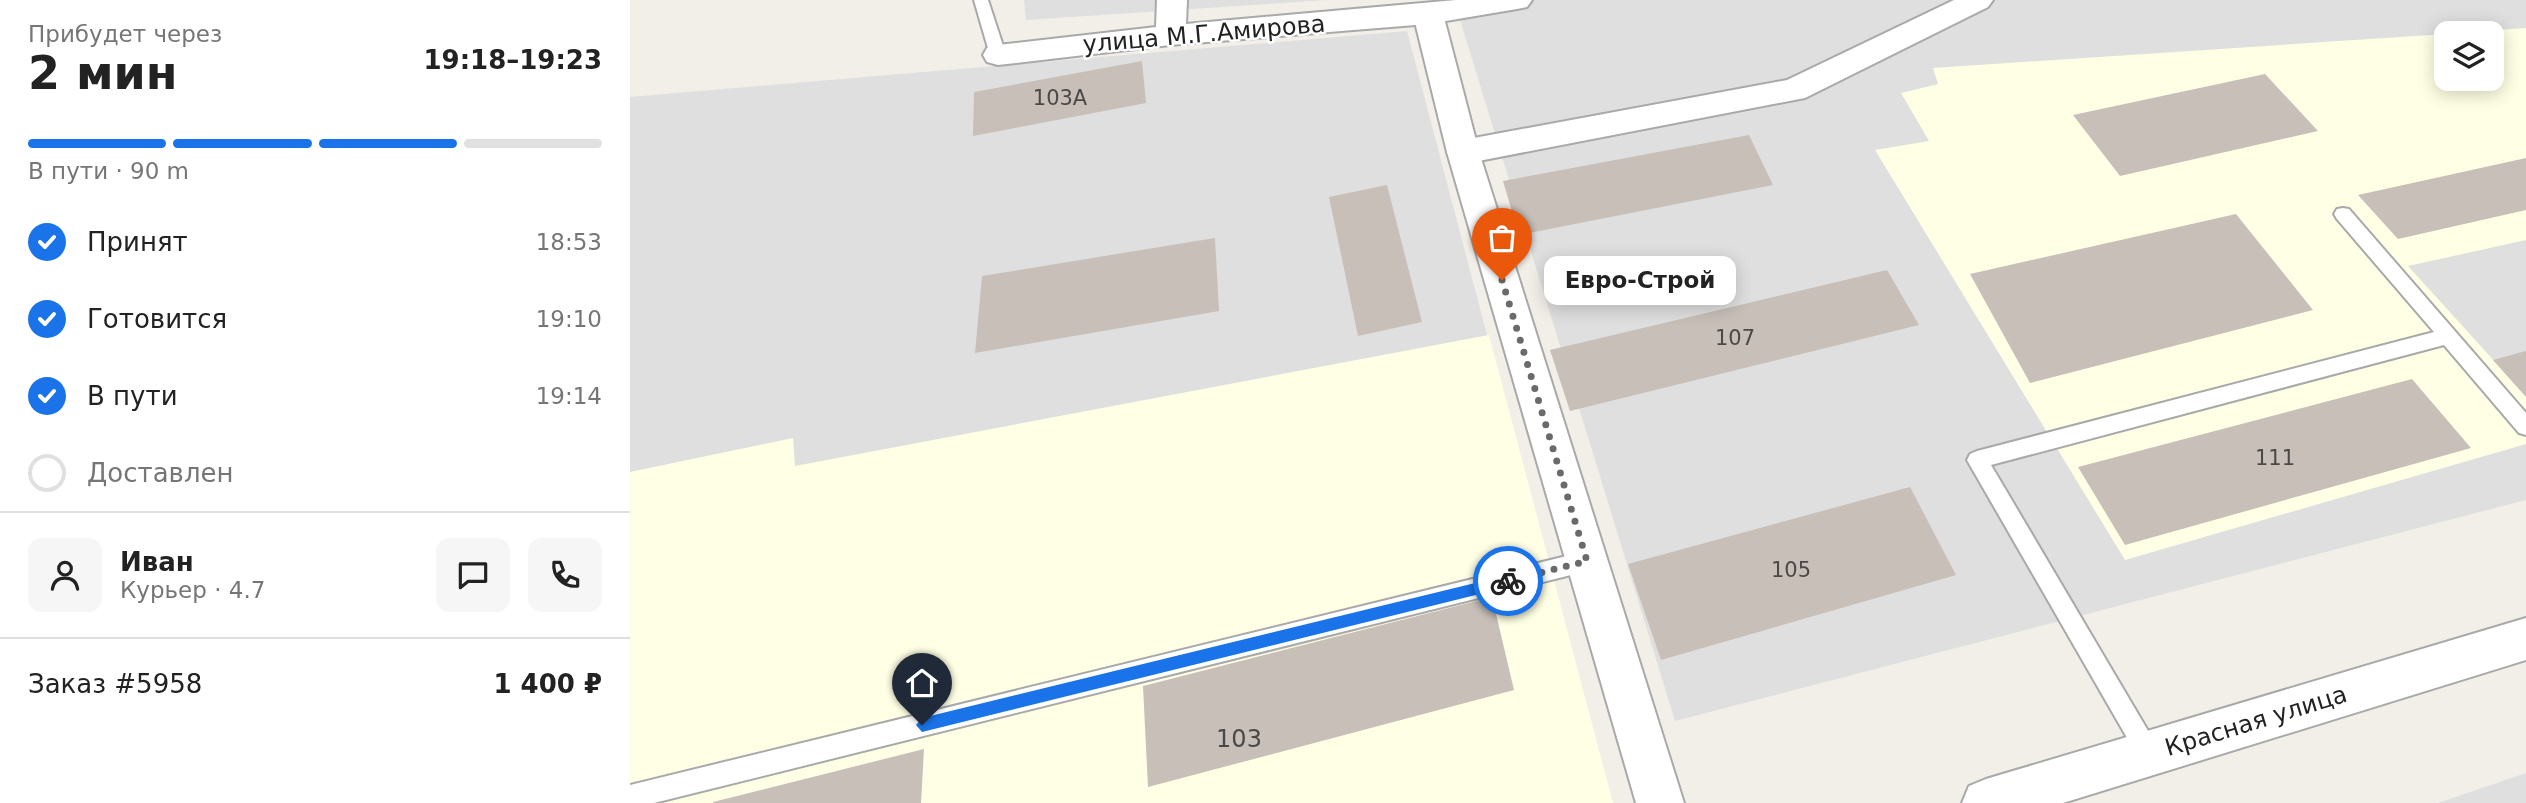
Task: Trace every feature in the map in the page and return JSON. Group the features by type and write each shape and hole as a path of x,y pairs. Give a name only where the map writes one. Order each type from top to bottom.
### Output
{"street":[{"path":"1170,35 1172,0"},
{"name":"улица М.Г.Амирова","path":"998,55 1170,35 1428,14 1517,0"},
{"path":"1463,152 1794,90 1978,0"},
{"path":"1428,14 1463,152 1660,803"},
{"name":"Красная улица","path":"1986,803 2526,639"}],"lane":[{"path":"981,0 998,55"},
{"path":"2343,214 2526,427"},
{"path":"2149,754 1978,460 2448,336"},
{"path":"630,797 1587,561"}],"shaded area":[{"path":"1024,0 1327,0 1026,20"},
{"path":"1454,0 2526,0 2526,500 1675,721"},
{"path":"2526,28 2526,240 2408,266 2526,396 2526,444 2125,560 1875,150 1929,141 1901,93 1938,84 1933,68 2434,35 2434,91 2504,91 2504,30"},
{"path":"1407,31 1608,795 1576,803 630,803 630,97"},
{"path":"1489,335 1613,803 630,803 630,472 793,438 795,466"},
{"path":"2526,773 2526,803 2438,803"}],"building":[{"path":"1142,61 1146,103 973,136 974,92"},
{"path":"2265,74 2318,131 2120,176 2073,115"},
{"path":"1749,135 1773,185 1519,235 1503,181"},
{"path":"2526,158 2526,210 2398,239 2358,195"},
{"path":"1387,185 1422,322 1358,336 1329,197"},
{"path":"2236,214 2313,310 2030,383 1970,274"},
{"path":"1215,238 1219,311 975,353 982,276"},
{"path":"1887,270 1919,325 1570,411 1550,350"},
{"path":"2526,351 2526,397 2493,360"},
{"path":"2412,379 2471,448 2125,545 2078,467"},
{"path":"1910,487 1956,575 1661,660 1628,564"},
{"path":"1492,597 1514,690 1148,787 1143,686"},
{"path":"924,749 921,803 713,803 713,802"}],"way so far":[{"path":"1502,280 1587,561 1508,581"}],"place":[{"name":"Евро-Строй","path":"1502,280"}],"route":[{"path":"922,725 1508,581"}]}
